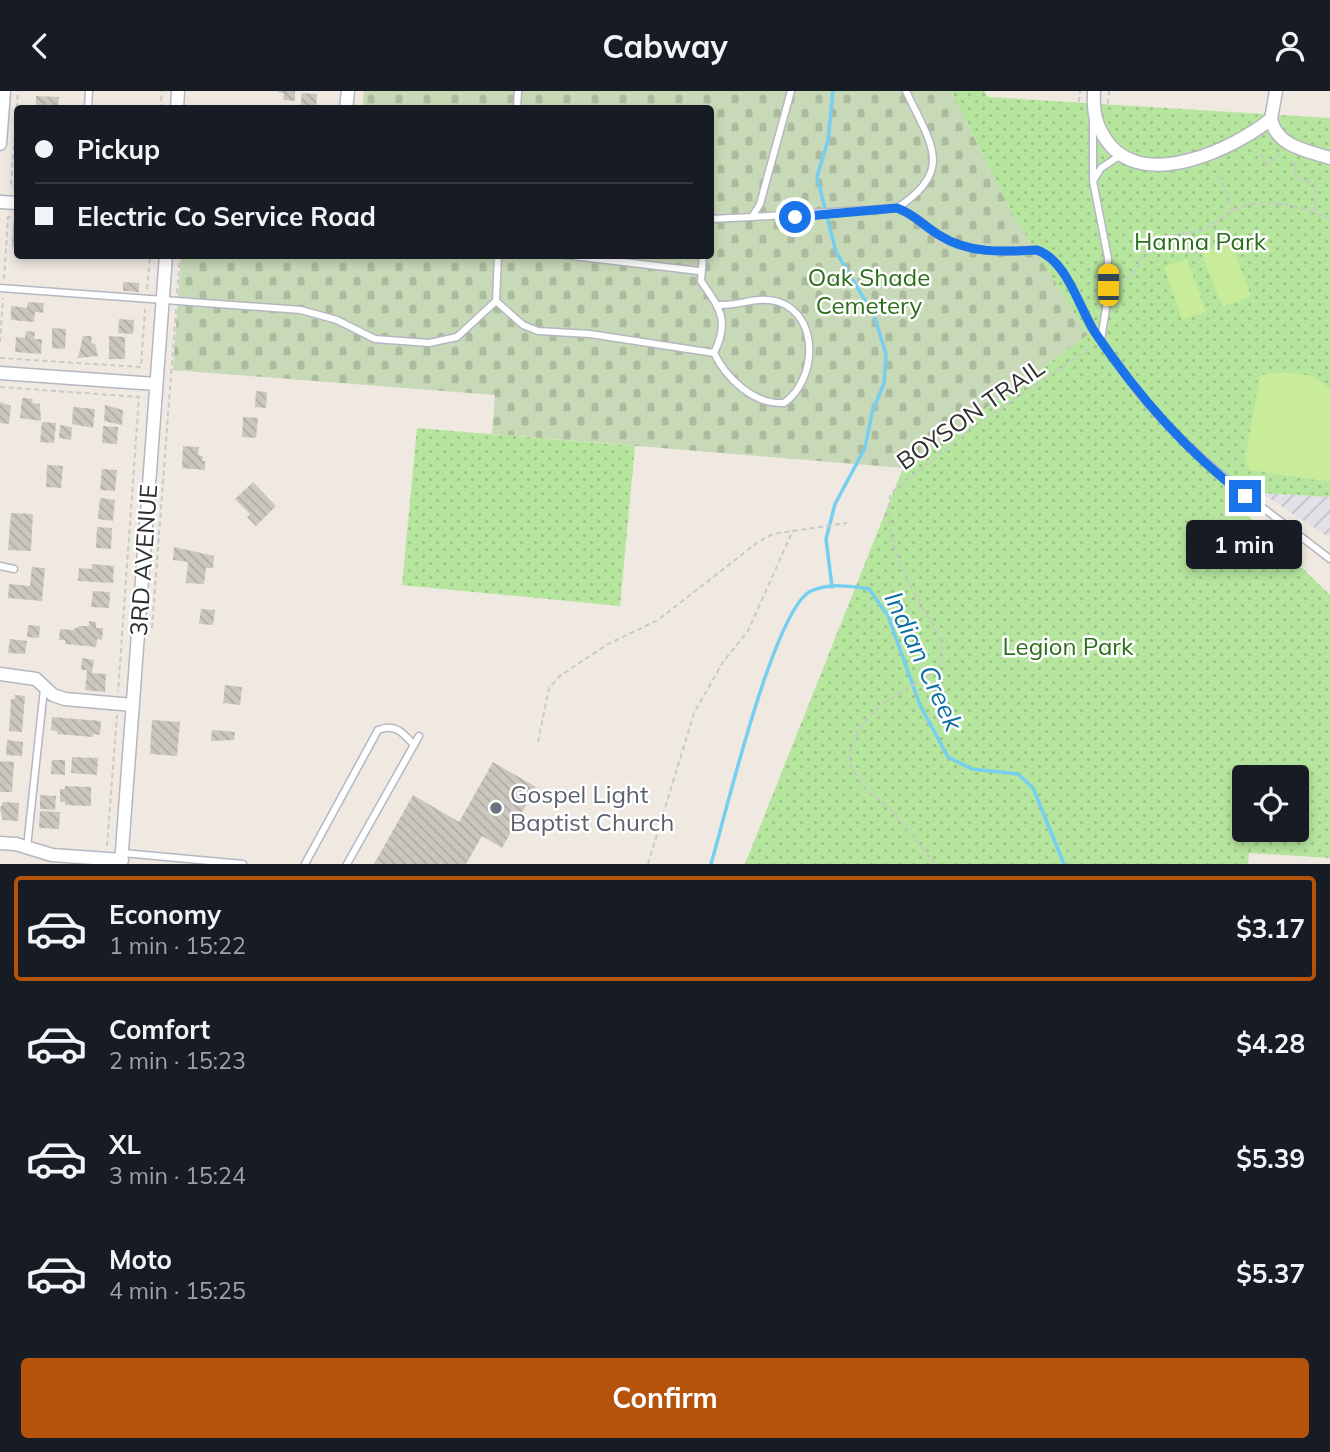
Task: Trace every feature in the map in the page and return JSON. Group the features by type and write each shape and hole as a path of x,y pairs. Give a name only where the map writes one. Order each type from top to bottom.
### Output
{"street":[{"path":"0,144 4,91"},
{"path":"1094,91 1093,117 1110,146 1121,155 1150,165 1184,160 1240,141 1271,119"},
{"path":"1276,91 1271,119 1273,130 1286,143 1330,158"},
{"name":"3RD AVENUE","path":"122,859 166,259"},
{"path":"0,373 156,384"},
{"path":"0,674 25,676 65,699 133,705"},
{"path":"0,842 52,855 122,859"}],"lane":[{"path":"752,217 760,204 791,91"},
{"path":"897,208 925,187 933,166 931,145 906,91"},
{"path":"1093,117 1093,181 1108,258 1108,285 1101,340"},
{"path":"1093,181 1110,160 1121,155"},
{"path":"714,219 897,208 908,212 938,235 968,249 1037,250 1048,254 1058,265 1101,340 1139,392 1227,483 1330,559"},
{"path":"2,288 162,302 302,310 337,320 374,339 429,343 457,337 496,301 498,259"},
{"path":"598,259 699,271"},
{"path":"701,259 699,271 701,281 719,305 723,323 721,340 714,353"},
{"path":"714,353 721,368 739,386 767,401 784,403 801,383 810,344 800,317 780,302 768,299 719,305"},
{"path":"496,301 523,325 538,331 590,334 714,353"},
{"path":"0,566 14,569"},
{"path":"27,847 44,686"},
{"path":"305,864 378,730 397,728 414,745"},
{"path":"347,864 419,737"},
{"path":"122,859 243,864"}],"path":[{"path":"1079,102 1080,91"},
{"path":"1108,104 1109,91"},
{"path":"14,145 11,186 14,186"},
{"path":"1261,154 1267,164 1284,152"},
{"path":"1296,155 1293,174 1315,184 1317,189 1314,212"},
{"path":"1220,175 1233,211"},
{"path":"1108,285 1132,277 1153,243 1163,237 1202,230 1233,211 1267,204 1287,204 1330,219"},
{"path":"0,342 8,216 14,217"},
{"path":"1188,233 1196,257"},
{"path":"0,358 141,367 150,259"},
{"name":"BOYSON TRAIL","path":"935,864 899,816 864,788 849,763 859,729 891,696 939,667 942,648 899,559 889,511 891,493 976,425 1101,340"},
{"path":"0,387 139,397 106,859"},
{"path":"538,742 549,688 561,675 608,644 658,620 758,542 773,534 847,523"},
{"path":"648,864 694,713 723,663 748,631 793,530"}],"shaded area":[{"path":"1261,493 1330,497 1330,538"}],"green space":[{"name":"Oak Shade Cemetery","path":"364,91 951,91 1011,211 1088,335 903,468 492,434 495,395 173,370 181,259 714,259 714,105 362,105"},
{"name":"Legion Park","path":"951,91 984,91 988,97 1330,118 1330,497 1261,493 1228,496 1330,595 1330,858 1249,853 1248,864 745,864 903,468 1088,335 1011,211"},
{"path":"1231,243 1251,296 1222,307 1202,253"},
{"path":"1187,259 1206,312 1182,320 1164,267"},
{"path":"1287,372 1312,376 1330,388 1330,482 1250,470 1245,459 1260,375"},
{"path":"417,428 635,446 620,606 402,585"}],"building":[{"path":"276,91 295,91 295,101 283,100 284,94"},
{"path":"302,93 317,94 316,105 300,105"},
{"path":"36,96 59,97 58,105 36,105"},
{"path":"13,222 14,247 12,247"},
{"path":"123,282 139,283 139,292 123,291"},
{"path":"28,302 44,303 43,313 35,312 34,322 11,320 11,306 27,308"},
{"path":"119,319 134,320 133,334 118,333"},
{"path":"52,328 66,329 65,349 52,348"},
{"path":"26,331 35,332 34,339 42,339 41,354 15,352 16,337 25,338"},
{"path":"83,336 92,336 91,343 95,344 98,356 78,358"},
{"path":"109,336 125,337 125,359 109,359"},
{"path":"256,391 267,392 266,408 255,407"},
{"path":"22,398 33,399 32,403 40,404 41,421 20,418"},
{"path":"0,402 11,406 9,424 0,423"},
{"path":"105,405 123,410 122,425 104,421"},
{"path":"73,407 95,409 93,428 72,424"},
{"path":"243,417 258,418 256,438 242,437"},
{"path":"42,422 56,423 54,443 40,442"},
{"path":"60,425 72,427 71,440 59,438"},
{"path":"103,426 118,427 117,444 102,443"},
{"path":"183,446 199,447 198,455 203,456 205,470 182,468"},
{"path":"47,465 63,466 61,488 46,487"},
{"path":"102,469 117,470 115,491 100,490"},
{"path":"253,482 276,506 256,526 247,517 250,514 235,499"},
{"path":"100,498 115,500 113,521 98,519"},
{"path":"11,513 33,514 31,551 8,550"},
{"path":"97,527 112,528 111,549 96,548"},
{"path":"174,547 214,556 213,568 206,568 204,584 186,583 188,562 173,560"},
{"path":"92,564 114,566 113,583 78,581 79,568 92,569"},
{"path":"32,567 45,568 42,601 8,598 9,584 30,586"},
{"path":"93,591 110,592 109,608 91,607"},
{"path":"201,609 215,610 213,625 199,624"},
{"path":"89,621 96,622 96,628 103,628 102,640 97,639 96,647 65,644 65,640 59,640 60,629 73,630 79,626 89,626"},
{"path":"28,625 40,626 39,638 27,637"},
{"path":"10,639 27,641 25,654 8,653"},
{"path":"82,658 94,660 92,673 106,674 105,692 85,690 87,670 81,670"},
{"path":"225,685 242,687 240,705 223,703"},
{"path":"15,695 25,696 22,732 9,731 11,699 15,699"},
{"path":"52,717 101,721 100,735 93,734 93,737 57,734 57,731 51,730"},
{"path":"152,720 180,722 177,756 150,754"},
{"path":"212,730 235,732 234,740 211,741"},
{"path":"7,740 23,742 22,756 6,755"},
{"path":"72,757 98,758 97,775 71,773"},
{"path":"52,760 65,760 65,775 51,774"},
{"path":"0,761 14,762 12,792 0,792"},
{"name":"Gospel Light Baptist Church","path":"493,762 536,787 502,848 482,836 466,864 374,864 413,795 459,822"},
{"path":"65,786 91,787 91,806 65,805 65,802 60,802 60,789 65,789"},
{"path":"40,795 56,796 55,810 40,809"},
{"path":"3,802 19,803 18,821 3,820 0,809"},
{"path":"40,811 60,812 59,829 39,828"}],"waterway":[{"path":"832,587 826,539 835,504 865,448 872,413 884,383 886,354 874,315 836,252 817,177 828,140 833,91"},
{"name":"Indian Creek","path":"711,864 752,716 782,634 797,606 811,591 840,586 869,589 888,616 920,705 948,757 972,769 1018,774 1033,788 1064,864"}],"place":[{"name":"Gospel Light Baptist Church","path":"496,808"}],"route":[{"path":"795,217 897,208 908,212 938,235 968,249 1037,250 1048,254 1058,265 1093,328 1131,383 1227,483 1245,496"}],"park label":[{"name":"Hanna Park","path":"1200,241"}]}
